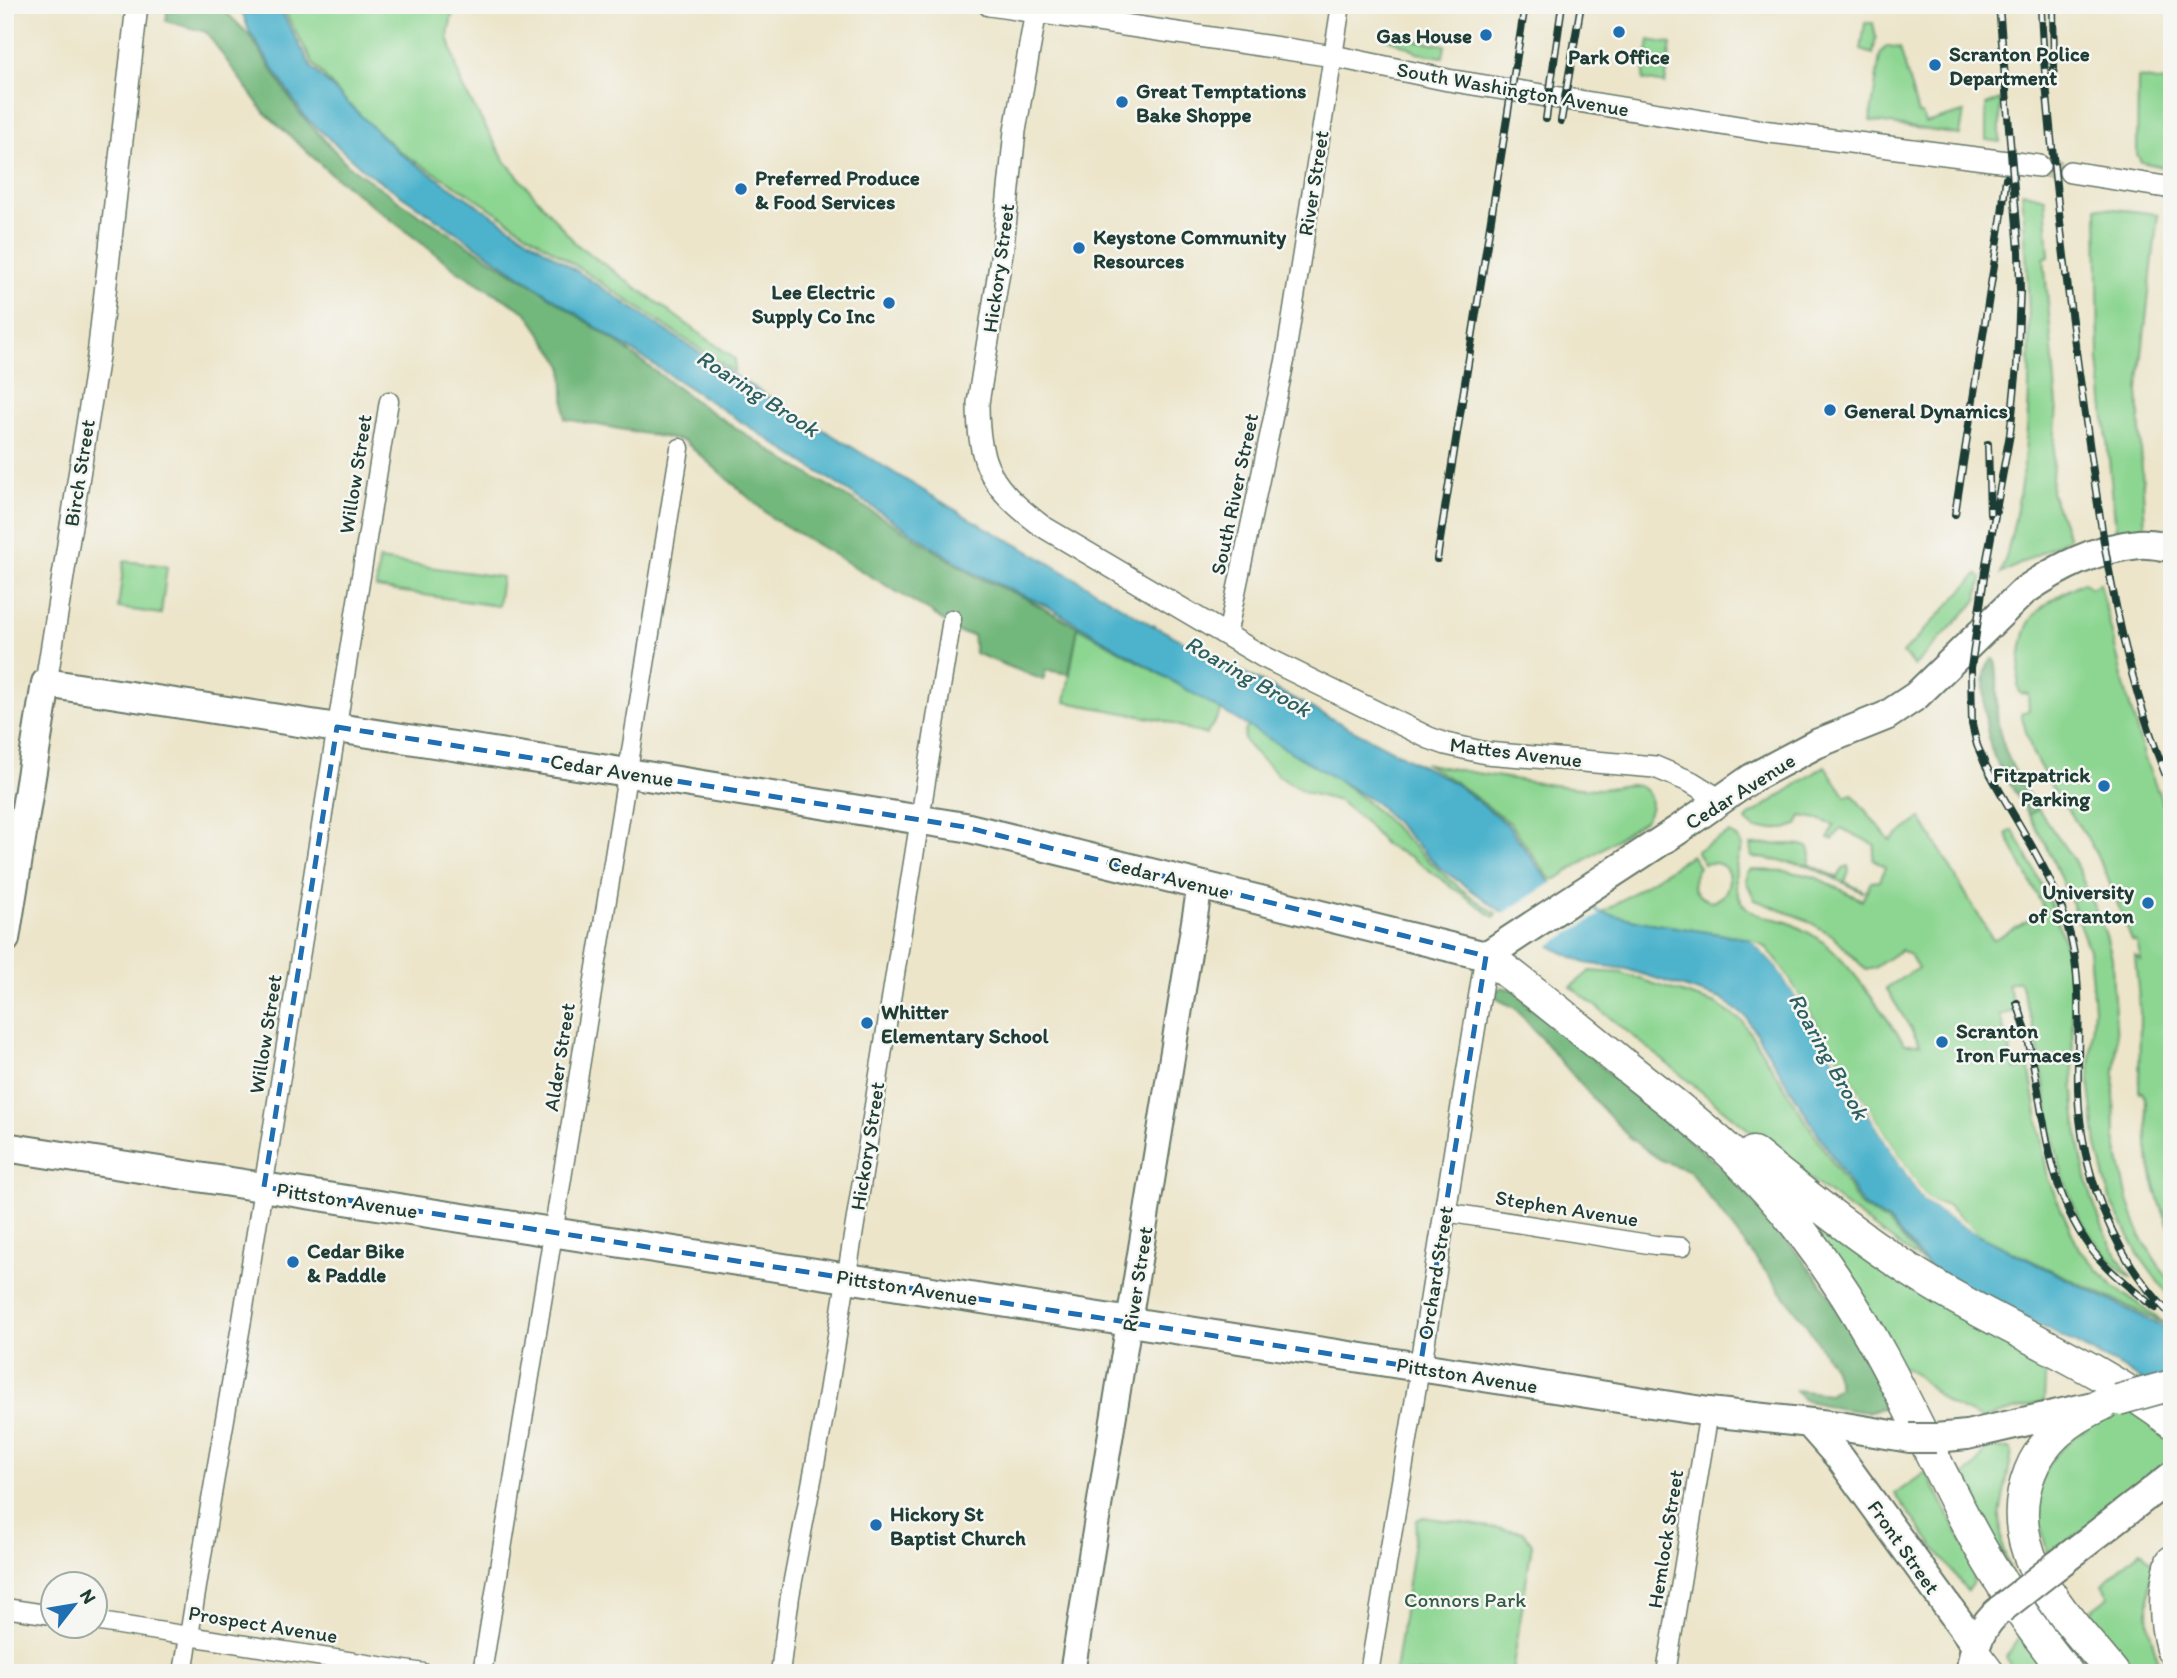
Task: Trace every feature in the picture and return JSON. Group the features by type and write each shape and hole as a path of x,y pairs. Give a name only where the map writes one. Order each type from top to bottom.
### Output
{"highway":[{"path":"1486,956 1525,970 1536,977 1820,1207 1878,1249 1972,1307 2104,1378 2172,1422"},
{"path":"1486,956 1528,986 1715,1139 1751,1174 1804,1235 1835,1279 1881,1356 1966,1522 1998,1577 2067,1673"},
{"path":"2112,1673 2058,1605 2042,1581 2027,1550 2021,1521 2024,1490 2040,1452 2059,1430 2087,1411 2172,1385"},
{"path":"2172,1562 2165,1600 2172,1648"}],"main road":[{"name":"Cedar Avenue","path":"46,683 920,819 1010,837 1486,956 1752,778 1816,744 1878,720 1900,708 1916,696 2003,610 2040,579 2086,556 2140,544 2172,547"},
{"name":"Birch Street","path":"5,939 17,793 46,683"},
{"name":"River Street","path":"1072,1673 1200,885"},
{"name":"Pittston Avenue","path":"5,1147 1709,1412 1923,1438 1983,1432 2110,1402"},
{"name":"Front Street","path":"1809,1423 1840,1458 1975,1644"},
{"path":"1970,1673 1975,1644 1990,1617 2006,1616 2062,1573 2172,1476"},
{"path":"2062,1573 2172,1501"}],"street":[{"name":"Birch Street","path":"46,683 98,356 137,5"},
{"name":"South Washington Avenue","path":"989,5 1036,8 1192,36 1334,56 1448,80 1770,132 2039,166"},
{"name":"River Street","path":"1285,361 1341,5"},
{"name":"Hickory Street","path":"1027,515 1000,490 986,464 978,429 978,403 1003,246 1015,131 1036,8"},
{"path":"2070,172 2172,188"},
{"name":"South River Street","path":"1227,635 1285,361"},
{"name":"Willow Street","path":"183,1673 264,1187 389,401"},
{"name":"Alder Street","path":"481,1673 680,448"},
{"name":"Mattes Avenue","path":"1027,515 1262,656 1429,738 1486,752 1655,767 1679,776 1720,800"},
{"name":"Hickory Street","path":"780,1673 790,1596 825,1411 952,618"},
{"name":"Orchard Street","path":"1369,1673 1486,956"},
{"name":"Stephen Avenue","path":"1445,1212 1682,1247"},
{"name":"Hemlock Street","path":"1666,1673 1709,1412"},
{"path":"5,1608 38,1613"},
{"name":"Prospect Avenue","path":"108,1623 424,1673"},
{"name":"Front Street","path":"1975,1644 1997,1673"}],"highlighted area":[{"path":"337,727 965,827 1486,956 1420,1368 264,1187"}],"green space":[{"path":"168,5 219,5 250,36 300,114 349,166 414,211 537,288 702,406 787,461 977,577 1025,598 1078,627 1069,674 1046,670 1043,680 975,653 973,635 960,633 931,612 772,518 684,441 565,419 563,366 527,313 458,271 330,173 264,112 206,32 166,21"},
{"path":"281,5 454,5 448,36 462,86 505,161 576,244 735,359 734,372 463,190 399,151 351,107 314,65"},
{"path":"1865,23 1873,23 1876,37 1873,54 1861,50"},
{"path":"1383,35 1445,45 1443,57 1417,53 1409,47 1382,37"},
{"path":"1649,40 1671,44 1665,84 1643,80"},
{"path":"1888,46 1900,48 1918,114 1922,114 1925,123 1964,112 1960,135 1870,121 1880,55"},
{"path":"2138,78 2172,83 2170,169 2141,162 2137,154"},
{"path":"2000,100 2000,142 1986,140 1986,105"},
{"path":"2022,192 2045,198 2049,256 2044,258 2057,405 2051,492 2069,538 2001,574 2022,481 2027,433 2029,336"},
{"path":"2097,207 2158,214 2138,390 2145,529 2116,530 2099,360"},
{"path":"379,560 502,577 498,606 376,588"},
{"path":"124,561 167,566 161,614 118,608"},
{"path":"1978,574 1982,579 1977,600 1914,666 1903,653"},
{"name":"University of Scranton","path":"2084,582 2091,588 2100,583 2145,759 2172,827 2172,1232 2153,1179 2147,1146 2146,1104 2142,1091 2139,1092 2140,1012 2135,956 2141,960 2137,942 2132,941 2104,869 2088,839 2049,783 2032,752 2021,714 2029,710 2028,694 2020,693 2018,686 2022,646 2030,621 2049,602"},
{"path":"1078,627 1222,710 1206,735 1162,720 1065,702"},
{"path":"1992,659 1997,671 1997,717 2004,747 2038,809 2029,815 1995,759 1989,738 1984,692 1987,667"},
{"path":"1249,726 1321,769 1362,798 1459,888 1496,913 1494,917 1409,856 1386,846 1364,821 1339,801 1305,792 1280,777 1244,739"},
{"path":"1424,763 1570,787 1641,787 1648,794 1650,809 1645,820 1557,879 1550,879 1510,823 1454,781"},
{"path":"1825,766 1846,797 1852,794 1890,841 1921,818 1993,940 2045,911 2006,834 2013,830 2047,896 2066,949 2071,990 2074,1091 2080,1148 2093,1202 2116,1254 2132,1279 2101,1250 2079,1216 2064,1180 2031,1020 2019,981 2008,984 2015,1011 2000,1015 2015,1070 2029,1066 2048,1179 2079,1249 2112,1285 2167,1325 1978,1235 1949,1206 1928,1201 1767,948 1749,939 1602,913 1691,855 1699,867 1693,882 1697,893 1710,901 1719,899 1728,884 1725,868 1717,863 1704,864 1696,851 1729,833 1734,835 1742,847 1737,862 1736,887 1747,908 1794,925 1828,946 1864,986 1905,1044 1920,1044 1886,988 1918,968 1910,955 1901,950 1874,968 1866,970 1832,935 1804,919 1755,900 1746,881 1747,873 1751,870 1787,871 1815,877 1862,900 1871,882 1879,881 1885,867 1873,859 1875,845 1841,828 1833,840 1829,838 1834,825 1818,819 1801,816 1797,825 1786,829 1755,829 1746,821 1748,817"},
{"path":"2038,809 2075,862 2106,935 2112,958 2117,1039 2115,1138 2128,1200 2141,1237 2172,1283 2172,1301 2138,1254 2110,1199 2097,1146 2089,1079 2094,1008 2089,950 2047,847 2029,815"},
{"path":"1791,844 1809,848 1809,864 1838,878 1843,868 1848,866 1845,882 1863,891 1807,865 1752,857 1750,845"},
{"path":"1590,971 1621,973 1716,1004 1743,1022 1861,1207 1887,1222 1923,1262 1789,1162 1571,987"},
{"path":"1501,987 1515,990 1637,1098 1720,1166 1767,1216 1821,1282 1866,1355 1890,1406 1867,1412 1804,1400 1796,1390 1829,1394 1839,1387 1834,1369 1808,1327 1689,1171 1659,1159 1631,1139 1515,1008 1497,999 1495,993"},
{"path":"1785,1191 2046,1360 2044,1402 1982,1419 1947,1403 1916,1375 1894,1362"},
{"path":"2131,1410 2172,1439 2172,1467 2048,1556 2041,1527 2036,1527 2039,1486 2044,1473 2059,1450 2080,1432"},
{"path":"1987,1448 2010,1449 2012,1452 2000,1515 2002,1546 2014,1579 1960,1479 1975,1467"},
{"path":"1926,1472 1976,1567 1972,1584 1967,1591 1895,1494"},
{"name":"Connors Park","path":"1423,1517 1524,1532 1532,1544 1512,1673 1395,1673 1417,1520"},
{"path":"2141,1550 2154,1567 2149,1595 2149,1621 2163,1673 2131,1673 2093,1624 2092,1609 2109,1596 2102,1584"},
{"path":"2020,1636 2049,1673 2014,1673 2006,1657"}],"water":[{"name":"Roaring Brook","path":"240,5 278,5 312,68 398,152 733,375 972,520 1152,625 1453,782 1507,824 1548,880 1602,913 1750,939 1778,969 1924,1202 1978,1235 2172,1331 2172,1403 2125,1369 1928,1266 1889,1221 1863,1206 1746,1017 1721,999 1626,969 1585,963 1555,949 1440,868 1376,803 1047,606 974,573 611,337 364,170 304,116 249,31"}],"pier":[{"path":"1555,881 1599,915 1547,947 1501,915"},
{"path":"1750,939 1759,944 1781,967 1927,1199 1968,1224 1978,1235 1924,1202 1778,969"}],"tunnel":[{"path":"2039,166 2070,172"}],"railway":[{"path":"1437,559 1525,5"},
{"path":"1546,119 1562,5"},
{"path":"1561,121 1581,5"},
{"path":"1999,5 2020,291 2017,366 2010,434 1986,564 1971,668 1972,724 1985,764 2044,868 2070,935 2077,973 2080,1120 2093,1182 2117,1240 2133,1268 2172,1316"},
{"path":"2041,5 2046,88 2064,255 2102,532 2136,688 2172,790"},
{"path":"2053,5 2054,70"},
{"path":"1955,514 2006,178"},
{"path":"1988,444 1990,514"},
{"path":"2017,1003 2027,1034 2051,1158 2072,1218 2103,1263 2155,1308"}],"place":[{"name":"Park Office","path":"1619,32"},
{"name":"Gas House","path":"1486,35"},
{"name":"Scranton Police Department","path":"1935,65"},
{"name":"Great Temptations Bake Shoppe","path":"1122,102"},
{"name":"Preferred Produce & Food Services","path":"741,189"},
{"name":"Keystone Community Resources","path":"1079,248"},
{"name":"Lee Electric Supply Co Inc","path":"889,303"},
{"name":"General Dynamics","path":"1830,410"},
{"name":"Fitzpatrick Parking","path":"2104,786"},
{"name":"University of Scranton","path":"2148,903"},
{"name":"Whitter Elementary School","path":"867,1023"},
{"name":"Scranton Iron Furnaces","path":"1942,1042"},
{"name":"Cedar Bike & Paddle","path":"293,1262"},
{"name":"Hickory St Baptist Church","path":"876,1525"}]}
